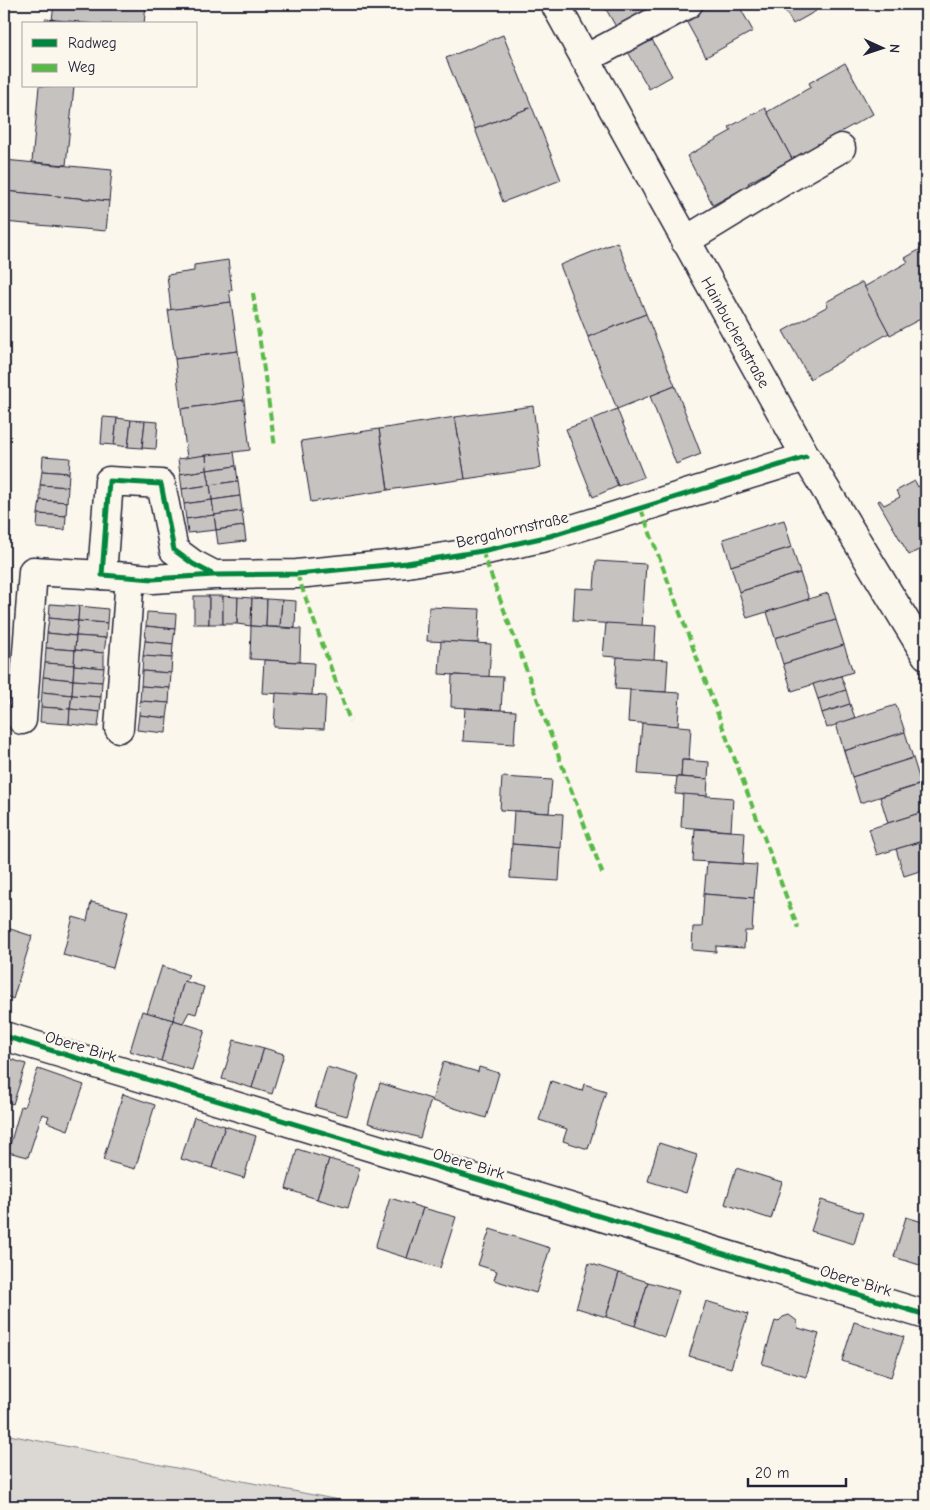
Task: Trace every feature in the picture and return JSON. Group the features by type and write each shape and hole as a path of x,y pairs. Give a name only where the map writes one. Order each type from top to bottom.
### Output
{"street":[{"name":"Hainbuchenstraße","path":"554,4 806,457 926,655"},
{"path":"585,59 688,4"},
{"path":"685,241 841,148"},
{"name":"Bergahornstraße","path":"214,575 193,564 174,550 160,484 109,480 102,575 153,579 214,575 297,574 407,563 482,551 550,536 806,457"},
{"path":"22,720 33,571 102,575"},
{"path":"119,728 130,577"},
{"name":"Obere Birk","path":"4,1036 926,1315"}],"shaded area":[{"path":"4,1434 369,1506 4,1506"}],"building":[{"path":"54,4 146,4 144,22 74,22 52,20"},
{"path":"603,4 664,4 619,32"},
{"path":"712,4 738,4 753,31 706,57 685,19"},
{"path":"781,4 812,4 816,11 793,24"},
{"path":"45,19 80,22 45,22"},
{"path":"503,35 532,107 475,129 446,58"},
{"path":"651,38 672,76 649,89 627,50"},
{"path":"845,63 873,114 793,161 767,112 811,87 809,83"},
{"path":"39,88 74,88 66,165 32,162"},
{"path":"532,107 561,180 503,202 475,129"},
{"path":"765,108 792,159 713,205 687,156 731,131 729,127"},
{"path":"4,160 112,170 109,201 4,191"},
{"path":"4,191 109,201 106,231 4,222"},
{"path":"617,242 646,314 588,337 560,265"},
{"path":"926,246 926,316 890,335 864,287 908,262 905,258"},
{"path":"228,260 232,290 229,290 231,302 171,310 167,275 194,271 194,265"},
{"path":"862,282 889,333 810,379 783,331 828,306 826,302"},
{"path":"231,302 238,351 175,359 168,310"},
{"path":"646,314 675,386 617,409 588,337"},
{"path":"238,351 244,400 181,409 175,359"},
{"path":"675,386 701,454 676,464 650,396"},
{"path":"244,400 250,450 187,458 181,409"},
{"path":"533,406 541,468 465,479 455,417"},
{"path":"617,409 644,477 618,486 591,420"},
{"path":"103,417 117,418 114,445 101,444"},
{"path":"455,417 465,479 388,490 379,429"},
{"path":"117,418 131,420 128,447 114,445"},
{"path":"131,420 145,421 142,448 128,447"},
{"path":"591,420 618,486 593,497 566,429"},
{"path":"145,421 158,422 156,449 142,448"},
{"path":"379,429 388,490 311,502 301,441"},
{"path":"234,452 236,466 207,470 206,455"},
{"path":"206,455 207,470 180,474 178,459"},
{"path":"43,456 70,458 69,473 42,471"},
{"path":"236,466 238,481 210,485 207,470"},
{"path":"207,470 210,485 182,489 180,474"},
{"path":"42,471 69,473 68,487 40,485"},
{"path":"238,481 240,496 212,500 210,485"},
{"path":"915,481 918,487 926,482 926,546 909,555 878,501 880,500 884,505 900,497 896,491"},
{"path":"40,485 68,487 67,502 40,500"},
{"path":"210,485 212,500 184,504 182,489"},
{"path":"240,496 242,511 214,515 212,500"},
{"path":"40,500 67,502 66,516 38,514"},
{"path":"212,500 214,515 186,519 184,504"},
{"path":"242,511 244,526 216,530 214,515"},
{"path":"38,514 66,516 65,530 37,528"},
{"path":"214,515 216,530 188,533 186,519"},
{"path":"784,520 792,547 731,566 723,539"},
{"path":"244,526 246,541 218,544 216,530"},
{"path":"792,547 800,573 739,592 731,566"},
{"path":"596,561 646,564 642,626 573,621 575,588 594,589"},
{"path":"800,573 809,599 747,618 739,592"},
{"path":"828,593 836,620 775,638 767,612"},
{"path":"194,596 209,596 209,624 194,624"},
{"path":"209,596 223,596 223,624 209,624"},
{"path":"223,596 238,597 237,624 223,624"},
{"path":"238,597 252,598 251,626 237,624"},
{"path":"252,598 267,599 266,627 251,626"},
{"path":"267,599 282,600 280,627 266,627"},
{"path":"282,600 296,601 295,628 280,627"},
{"path":"50,604 79,606 78,621 49,618"},
{"path":"79,606 108,609 107,623 78,621"},
{"path":"429,607 480,609 478,643 427,641"},
{"path":"147,612 176,614 175,629 146,626"},
{"path":"49,618 78,621 76,636 47,633"},
{"path":"836,620 844,645 783,664 775,638"},
{"path":"78,621 107,623 106,638 76,636"},
{"path":"606,623 656,626 654,660 603,656"},
{"path":"146,626 175,629 173,644 145,641"},
{"path":"251,626 301,629 300,662 250,659"},
{"path":"47,633 76,636 75,650 46,648"},
{"path":"76,636 106,638 104,653 75,650"},
{"path":"145,641 173,644 172,658 143,656"},
{"path":"441,641 491,644 489,677 439,674"},
{"path":"844,645 853,672 792,691 783,664"},
{"path":"46,648 75,650 74,665 45,663"},
{"path":"75,650 104,653 104,668 74,665"},
{"path":"143,656 172,658 171,673 142,671"},
{"path":"617,657 668,660 666,692 615,689"},
{"path":"264,660 314,663 312,695 262,693"},
{"path":"45,663 74,665 73,680 43,677"},
{"path":"74,665 104,668 102,682 73,680"},
{"path":"142,671 171,673 170,688 141,686"},
{"path":"452,675 503,677 501,710 451,707"},
{"path":"841,676 846,690 818,699 813,684"},
{"path":"43,677 73,680 72,695 42,692"},
{"path":"73,680 102,682 101,697 72,695"},
{"path":"141,686 170,688 169,703 140,701"},
{"path":"630,690 680,693 678,726 628,722"},
{"path":"846,690 850,704 822,713 818,699"},
{"path":"42,692 72,695 70,709 41,707"},
{"path":"276,693 326,696 324,729 274,727"},
{"path":"72,695 101,697 100,712 70,709"},
{"path":"140,701 169,703 167,718 139,715"},
{"path":"850,704 855,718 827,728 822,713"},
{"path":"896,705 905,732 844,751 836,724"},
{"path":"41,707 70,709 69,724 40,722"},
{"path":"465,708 516,711 514,744 463,741"},
{"path":"70,709 100,712 98,727 69,724"},
{"path":"139,715 167,718 166,733 137,730"},
{"path":"642,723 691,727 689,760 682,760 681,777 638,774"},
{"path":"905,732 913,758 852,777 844,751"},
{"path":"913,758 921,784 860,803 852,777"},
{"path":"682,760 709,762 708,779 681,777"},
{"path":"502,777 552,780 549,813 500,810"},
{"path":"677,777 708,779 707,796 675,794"},
{"path":"926,783 926,811 888,823 880,797"},
{"path":"683,794 733,798 731,831 681,827"},
{"path":"514,811 563,814 561,848 512,844"},
{"path":"926,811 926,840 877,855 869,829"},
{"path":"695,829 745,832 743,864 693,861"},
{"path":"926,840 926,869 904,876 896,849"},
{"path":"512,844 561,848 559,881 510,878"},
{"path":"707,862 757,865 754,898 704,894"},
{"path":"704,894 754,898 752,931 745,931 744,948 716,946 716,952 692,950 693,927 702,927"},
{"path":"91,902 128,911 113,968 63,955 73,917 87,921"},
{"path":"4,927 32,936 13,999 4,995"},
{"path":"162,966 189,975 186,982 184,981 173,1020 147,1013"},
{"path":"184,981 204,987 196,1014 189,1012 183,1023 173,1020"},
{"path":"142,1011 173,1020 161,1061 130,1051"},
{"path":"173,1020 205,1030 192,1070 161,1061"},
{"path":"234,1040 264,1048 252,1088 222,1079"},
{"path":"264,1048 284,1054 272,1094 252,1088"},
{"path":"4,1057 26,1064 13,1104 4,1101"},
{"path":"443,1062 478,1072 479,1067 499,1073 486,1118 432,1101"},
{"path":"327,1067 359,1076 347,1116 315,1107"},
{"path":"38,1069 84,1085 68,1130 47,1122 49,1116 42,1114 28,1157 8,1152 21,1106 24,1107"},
{"path":"551,1081 582,1091 584,1084 606,1091 588,1149 563,1141 567,1129 539,1120"},
{"path":"380,1083 431,1099 420,1138 368,1123"},
{"path":"123,1094 155,1105 135,1169 103,1160"},
{"path":"194,1117 225,1126 212,1168 181,1159"},
{"path":"225,1126 256,1136 244,1178 212,1168"},
{"path":"659,1143 697,1155 686,1193 648,1181"},
{"path":"297,1149 329,1159 317,1199 286,1189"},
{"path":"329,1159 360,1168 348,1208 317,1199"},
{"path":"736,1168 782,1182 771,1219 725,1204"},
{"path":"390,1198 423,1208 407,1258 375,1248"},
{"path":"821,1200 863,1213 854,1244 811,1231"},
{"path":"423,1208 456,1217 440,1268 407,1258"},
{"path":"906,1217 926,1223 926,1267 894,1257"},
{"path":"490,1229 550,1248 536,1293 494,1280 497,1271 478,1265"},
{"path":"589,1263 619,1273 606,1317 576,1309"},
{"path":"619,1273 648,1282 635,1326 606,1317"},
{"path":"648,1282 679,1291 664,1337 635,1326"},
{"path":"706,1301 748,1314 731,1368 689,1356"},
{"path":"789,1315 797,1321 798,1328 819,1334 806,1377 762,1364 775,1321 778,1322 783,1317"},
{"path":"854,1322 904,1337 891,1377 842,1361"}],"marked path":[{"path":"253,293 275,447"},
{"path":"641,509 798,928"},
{"path":"482,551 603,875"},
{"path":"297,574 350,721"}],"cycle path":[{"path":"214,575 153,579 102,575 109,481 161,484 174,550 193,564 214,575 297,574 407,563 482,551 550,536 806,457"},
{"path":"4,1036 926,1315"}]}
